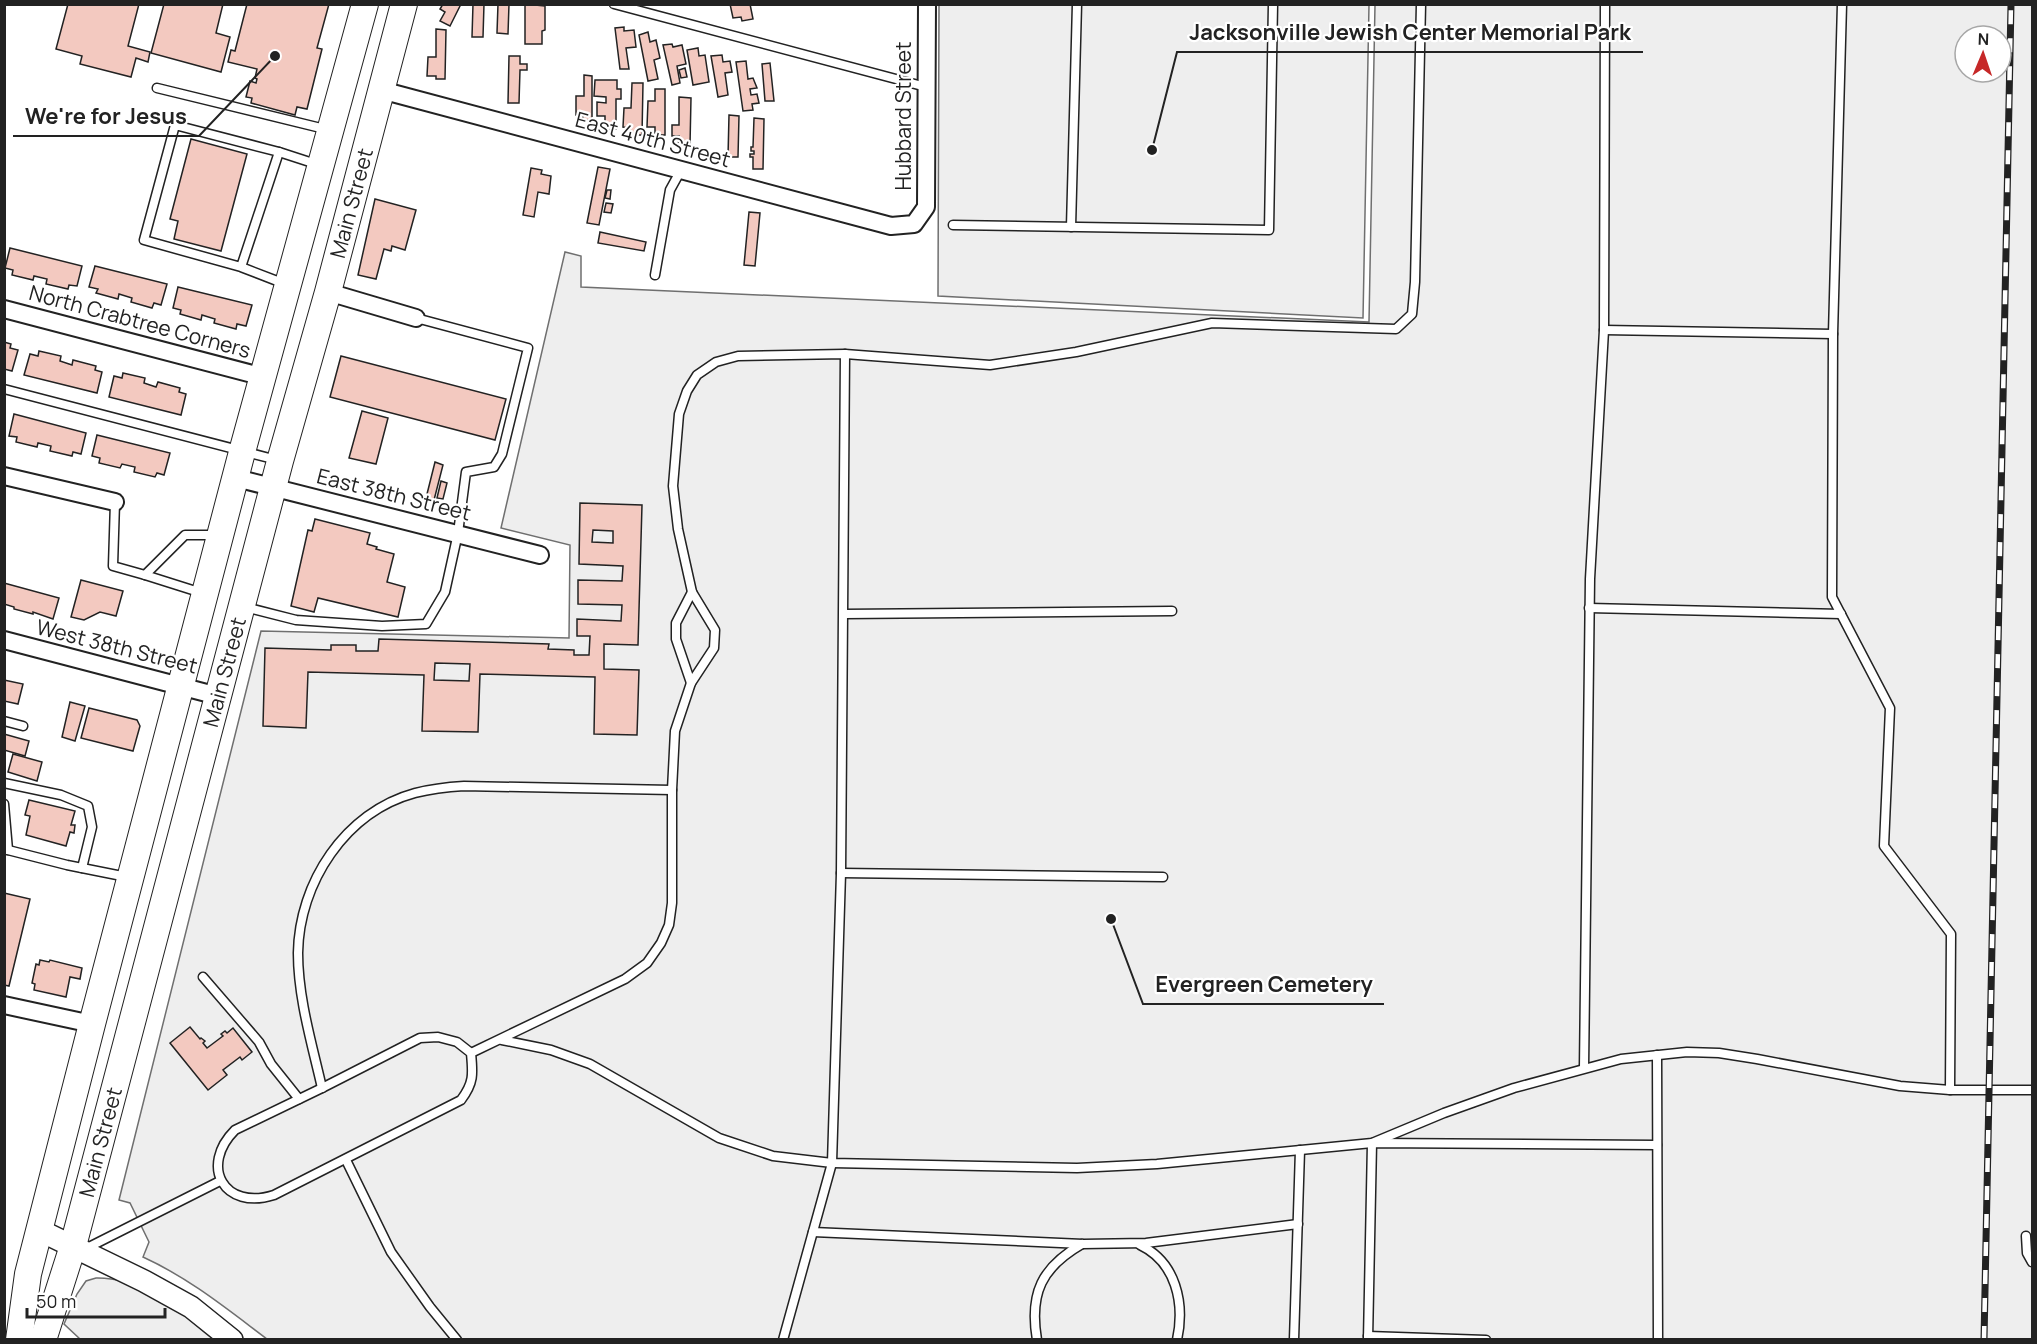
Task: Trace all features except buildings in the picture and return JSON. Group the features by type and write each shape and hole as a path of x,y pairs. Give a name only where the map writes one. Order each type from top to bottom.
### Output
{"main road":[{"name":"Main Street","path":"19,1340 28,1274 92,1024 242,452 364,4"},
{"path":"395,38 398,4"},
{"name":"Main Street","path":"43,1340 77,1248 218,696 404,4"}],"street":[{"name":"Hubbard Street","path":"914,224 926,207 927,4"},
{"name":"East 40th Street","path":"381,90 891,226 914,224"},
{"path":"327,292 416,318"},
{"name":"North Crabtree Corners","path":"4,309 264,376"},
{"path":"4,476 115,502"},
{"name":"East 38th Street","path":"236,478 540,555"},
{"name":"West 38th Street","path":"4,640 218,696"},
{"path":"4,1005 92,1024"},
{"path":"39,1230 144,1281 191,1307 232,1340"}],"lane":[{"path":"614,4 926,87"},
{"path":"1071,227 1077,4"},
{"path":"953,225 1269,230 1273,4"},
{"path":"471,1053 625,979 647,963 662,943 669,925 672,903 672,790 675,731 691,683 714,648 715,630 692,592 678,529 674,486 679,414 687,391 697,375 716,362 738,356 845,354 990,365 1076,352 1212,323 1396,329 1412,314 1415,282 1420,4"},
{"path":"1584,1068 1589,608 1604,330 1605,4"},
{"path":"1842,4 1833,334 1832,597 1890,708 1884,846 1951,934 1950,1090"},
{"path":"157,88 330,131"},
{"path":"288,286 241,267 144,240 176,125 321,165"},
{"path":"241,267 279,152"},
{"path":"655,275 670,190 681,170"},
{"path":"242,606 296,620 382,626 426,624 445,592 458,533 466,472 494,467 502,454 528,348 416,318"},
{"path":"1604,330 1833,334"},
{"path":"783,1340 832,1163 841,873 845,354"},
{"path":"4,389 280,461"},
{"path":"115,502 112,566 205,594"},
{"path":"145,575 185,535 221,534"},
{"path":"691,683 675,639 676,623 692,592"},
{"path":"1589,608 1841,614"},
{"path":"844,614 1172,611"},
{"path":"4,721 22,726"},
{"path":"4,783 61,795 88,806 92,828 82,868"},
{"path":"322,1088 304,1009 298,955 300,926 316,876 333,849 356,826 386,805 413,794 442,788 464,786 672,790"},
{"path":"4,804 6,849 130,878"},
{"path":"841,873 1163,877"},
{"path":"203,977 259,1042 271,1064 299,1099"},
{"path":"438,1037 457,1042 471,1053 473,1071 470,1087 461,1100 346,1160 259,1200 244,1198 230,1191 220,1180 219,1152 225,1140 235,1130 420,1038 438,1037"},
{"path":"501,1040 551,1050 590,1064 719,1138 774,1155 832,1163 1077,1168 1157,1164 1372,1143 1657,1145"},
{"path":"1372,1143 1444,1113 1514,1088 1621,1059 1687,1052 1719,1053 1757,1059 1900,1086 1950,1090 2032,1090"},
{"path":"1657,1055 1658,1340"},
{"path":"1372,1143 1368,1338 1486,1340"},
{"path":"1294,1340 1300,1150"},
{"path":"346,1160 391,1252 430,1307 457,1340"},
{"path":"77,1248 220,1180"},
{"path":"813,1232 1083,1244 1136,1244 1298,1224"},
{"path":"2026,1236 2027,1253 2032,1263"},
{"path":"1037,1340 1034,1309 1036,1294 1043,1279 1063,1255 1083,1244"},
{"path":"1136,1244 1157,1256 1175,1285 1180,1304 1181,1322 1177,1340"}],"shaded area":[{"path":"939,5 1369,5 1363,318 938,296"},
{"path":"1375,5 2032,5 2032,1339 267,1339 192,1284 143,1257 149,1242 130,1203 119,1200 261,631 569,638 570,545 501,528 565,252 581,256 581,287 1369,322"},
{"path":"96,1278 130,1283 162,1298 218,1339 80,1339 64,1324 77,1294 86,1281"}],"railway":[{"path":"1984,1340 2011,4"}],"place":[{"name":"We're for Jesus","path":"275,56"},
{"name":"Jacksonville Jewish Center Memorial Park","path":"1152,150"},
{"name":"Evergreen Cemetery","path":"1111,919"}]}
